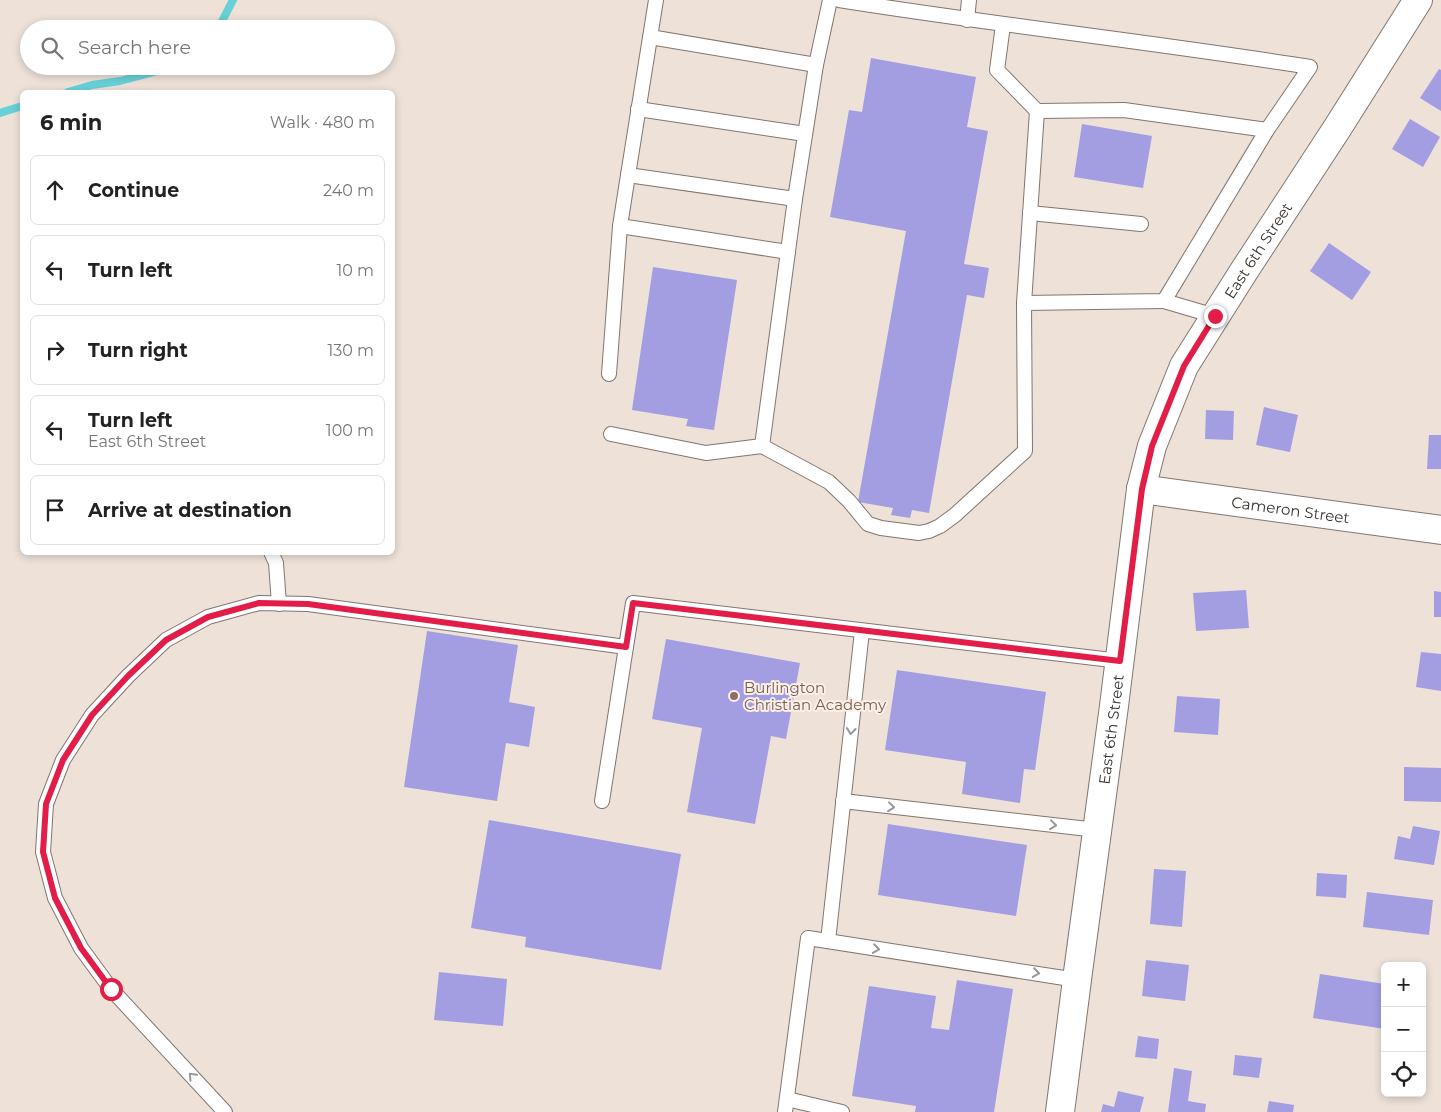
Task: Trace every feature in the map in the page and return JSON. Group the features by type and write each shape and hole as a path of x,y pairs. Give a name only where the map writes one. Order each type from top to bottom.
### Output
{"street":[{"name":"East 6th Street","path":"1060,1112 1142,489 1152,446 1184,366 1418,0"},
{"name":"Cameron Street","path":"1142,489 1441,530"}],"lane":[{"path":"609,374 620,226 656,0"},
{"path":"762,446 795,199 816,65 830,0"},
{"path":"839,0 902,5 967,20 1236,55 1310,67 1267,130 1164,301"},
{"path":"967,20 969,0"},
{"path":"1003,25 997,70 1037,110 1124,110 1267,130"},
{"path":"650,38 816,65"},
{"path":"638,109 805,134"},
{"path":"611,434 706,453 762,446 829,482 849,501 868,524 881,528 919,533 930,531 956,515 1025,451 1024,303 1037,110"},
{"path":"628,176 795,199"},
{"path":"1030,213 1141,224"},
{"path":"620,226 788,252"},
{"path":"1024,303 1164,301 1215,316"},
{"path":"272,555 276,563 279,604"},
{"path":"225,1112 111,989 81,948 55,898 43,852 46,804 63,760 92,715 128,676 166,640 208,617 259,603 308,604 626,647"},
{"path":"602,800 633,603 1120,661"},
{"path":"828,941 862,631"},
{"path":"843,801 1097,830"},
{"path":"842,1112 786,1106 808,938 1077,980"}],"building":[{"path":"871,58 976,77 967,127 988,131 964,264 989,268 984,298 967,295 929,513 912,510 910,518 891,515 893,508 858,502 906,231 830,217 849,110 862,112"},
{"path":"1439,69 1441,70 1441,111 1420,98"},
{"path":"1410,119 1440,137 1423,167 1392,149"},
{"path":"1082,124 1152,136 1143,188 1074,177"},
{"path":"1329,243 1371,272 1352,300 1310,271"},
{"path":"653,267 737,280 714,430 686,426 688,419 632,410"},
{"path":"1264,407 1298,415 1290,452 1256,445"},
{"path":"1206,410 1234,411 1233,440 1205,439"},
{"path":"1429,435 1441,435 1441,469 1427,469"},
{"path":"1246,590 1249,628 1196,631 1193,593"},
{"path":"1434,591 1441,592 1441,617 1434,617"},
{"path":"427,631 518,645 509,702 535,707 529,747 506,743 497,801 404,787"},
{"path":"666,639 800,663 786,739 771,736 755,824 687,812 702,728 652,719"},
{"path":"1421,652 1441,654 1441,691 1416,687"},
{"path":"897,670 1046,692 1035,770 1024,769 1020,803 962,794 966,762 885,750"},
{"path":"1177,696 1220,699 1218,735 1174,732"},
{"path":"1404,767 1441,768 1441,802 1404,801"},
{"path":"489,820 681,854 661,970 525,947 526,937 471,928"},
{"path":"888,824 1027,845 1016,916 878,895"},
{"path":"1413,826 1440,831 1434,865 1394,859 1398,836 1410,839"},
{"path":"1154,869 1186,871 1182,927 1150,924"},
{"path":"1317,873 1347,875 1346,898 1316,896"},
{"path":"1367,892 1433,900 1429,935 1363,927"},
{"path":"1146,960 1189,965 1185,1001 1142,996"},
{"path":"439,972 507,979 503,1026 434,1020"},
{"path":"1320,974 1381,983 1381,1028 1313,1018"},
{"path":"957,980 1013,989 994,1112 915,1112 916,1106 852,1096 869,986 936,996 931,1028 949,1030"},
{"path":"1138,1036 1159,1039 1157,1059 1135,1057"},
{"path":"1235,1055 1262,1058 1259,1078 1233,1075"},
{"path":"1174,1068 1192,1071 1188,1101 1206,1104 1205,1112 1168,1112"},
{"path":"1118,1091 1144,1097 1140,1112 1101,1112 1103,1104 1114,1107"},
{"path":"1269,1101 1294,1105 1293,1112 1267,1112"}],"waterway":[{"path":"223,20 233,0"},
{"path":"75,90 143,75"},
{"path":"0,113 20,107"}],"place":[{"name":"Burlington Christian Academy","path":"734,696"}],"route":[{"path":"111,989 81,948 55,898 43,852 46,804 63,760 92,715 128,676 166,640 208,617 259,603 308,604 626,647 633,603 1120,661 1142,489 1152,446 1184,366 1215,316"}]}
